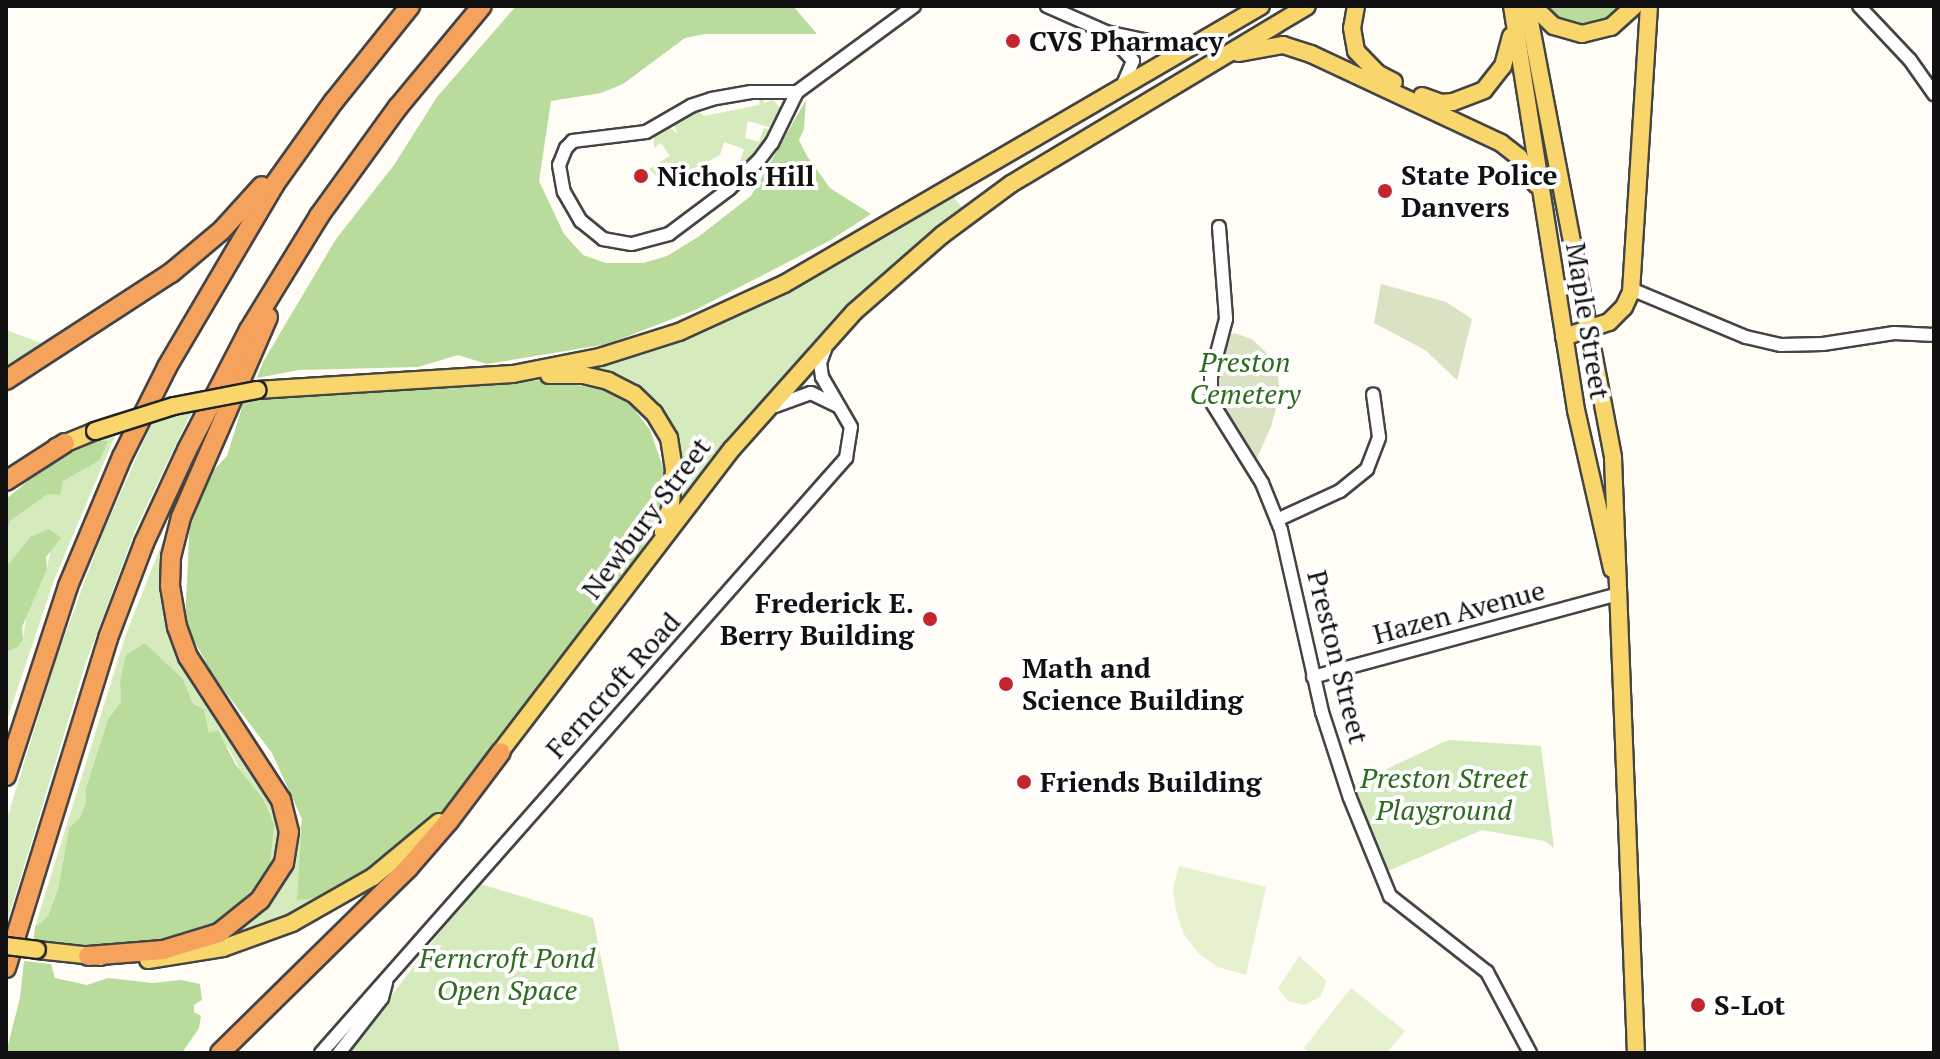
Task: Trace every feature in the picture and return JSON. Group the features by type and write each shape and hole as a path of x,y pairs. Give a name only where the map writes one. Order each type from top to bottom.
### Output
{"highway":[{"path":"6,380 149,289 202,248 250,200 410,6"},
{"path":"6,968 86,702 131,574 215,392 301,244 378,133 482,6"},
{"path":"6,776 68,586 152,395 249,224 356,73"},
{"path":"88,956 163,950 219,933 260,900 284,863 289,832 281,800 188,657 173,613 170,572 173,544 186,503 301,244"},
{"path":"6,481 65,443"},
{"path":"220,1053 409,867 501,752"}],"main road":[{"path":"1202,40 1244,6"},
{"path":"480,377 548,368 608,355 662,339 732,311 784,284 1261,6"},
{"name":"Newbury Street","path":"6,946 150,960 205,952 257,938 309,915 357,888 403,854 444,816 501,752 763,411 835,331 916,256 996,194 1307,6"},
{"path":"1356,6 1352,39 1365,63 1377,73 1441,103 1471,98 1495,79 1510,44 1512,6"},
{"name":"Maple Street","path":"1512,6 1576,410 1618,594"},
{"path":"1530,6 1554,26 1582,34 1614,25 1634,6"},
{"name":"Maple Street","path":"1530,6 1615,470 1636,1053"},
{"name":"Maple Street","path":"1631,289 1649,6"},
{"path":"1217,59 1269,46 1296,48 1311,54 1501,143 1526,166 1543,200"},
{"path":"1564,337 1589,331 1618,314 1631,289"},
{"path":"6,472 95,431 182,404 257,390 480,377 596,378 634,394 654,413 669,438 674,480 665,526 641,567"}],"street":[{"path":"797,92 751,92 712,99 691,106 646,132 573,141 566,148 559,165 564,192 581,221 603,239 632,244 660,238 713,202 759,160 772,143 797,92 914,6"},
{"path":"1047,6 1106,32 1167,45 1202,40"},
{"path":"1859,6 1905,54 1934,94"},
{"path":"1106,32 1122,44 1133,61 1122,87"},
{"name":"Preston Street","path":"1219,227 1226,319 1211,376 1211,401 1262,483 1277,520 1289,560 1298,618 1313,677 1350,798 1390,896 1487,972 1530,1053"},
{"path":"1631,289 1737,334 1781,345 1823,344 1894,333 1934,335"},
{"name":"Ferncroft Road","path":"330,1050 382,998 386,983 508,839 839,467 852,440 843,411 821,369 822,356 835,331"},
{"path":"763,411 811,393 827,398 843,411"},
{"path":"1277,520 1340,491 1367,469 1379,437 1373,394"},
{"name":"Hazen Avenue","path":"1313,677 1618,594"}],"green space":[{"path":"516,6 793,6 817,34 705,34 685,38 623,84 601,93 551,101 539,181 564,234 583,255 606,263 643,263 667,256 698,237 751,196 806,100 804,129 799,140 807,156 830,188 871,214 829,241 695,310 608,344 487,364 458,355 418,367 299,370 257,378 263,362 336,239 394,165 437,97"},
{"path":"1544,6 1623,6 1608,19 1589,27 1562,22"},
{"path":"760,97 763,97 764,103 773,100 780,108 772,128 748,121 745,138 759,142 764,128 771,130 753,157 739,164 744,149 724,142 720,155 664,184 649,169 670,156 661,143 654,148 654,136 670,128 678,134 674,125 697,110 704,116 759,105"},
{"path":"953,196 963,209 825,332 781,380 681,502 680,463 662,417 579,369 660,346 738,316"},
{"path":"1381,284 1446,302 1472,319 1457,380 1425,350 1374,323"},
{"path":"6,330 41,343 6,370"},
{"name":"Preston Cemetery","path":"1234,333 1252,339 1276,362 1280,393 1271,427 1255,462 1207,380 1224,338"},
{"path":"546,380 606,390 631,405 650,430 666,476 660,517 635,562 448,806 406,846 351,884 316,898 297,900 302,819 272,753 214,677 185,624 190,516 206,478 227,456 244,401 325,392"},
{"path":"193,409 136,528 85,665 6,926 6,822 57,656 102,535 153,420"},
{"path":"115,436 54,580 6,723 6,652 18,647 23,639 27,611 47,569 51,546 30,537 6,567 6,531 10,521 48,494 107,441 96,441"},
{"path":"96,441 108,441 100,460 63,481 60,495 48,494 10,521 6,531 6,499 52,461"},
{"path":"174,513 165,599 276,798 284,840 268,885 230,920 244,778 229,748 209,733 204,709 193,704 183,679 145,643 120,681 121,702 108,719 80,817 69,828 58,889 48,916 35,927 126,634"},
{"path":"49,529 61,538 46,557 47,569 22,627 23,639 18,647 6,652 6,567 30,537"},
{"path":"145,643 183,679 193,704 204,709 209,733 218,731 236,765 263,799 274,825 270,863 258,883 226,918 209,929 156,942 78,949 33,943 35,927 48,916 58,889 69,828 80,817 86,802 85,791 108,719 121,702 120,681 126,655"},
{"name":"Preston Street Playground","path":"1448,740 1541,746 1554,848 1545,841 1482,830 1388,871 1351,786"},
{"path":"302,819 302,841 351,884 302,912 225,942 225,937 273,896 291,865"},
{"path":"1179,866 1266,887 1246,975 1218,967 1198,953 1184,934 1173,889"},
{"name":"Ferncroft Pond Open Space","path":"477,883 593,918 620,1053 348,1053"},
{"path":"1299,956 1327,981 1320,997 1304,1005 1288,1001 1278,988"},
{"path":"24,961 51,964 55,978 87,985 108,978 153,983 181,980 200,984 202,1000 194,1005 194,1012 201,1016 199,1028 182,1053 6,1053 20,998"},
{"path":"1351,988 1405,1031 1387,1053 1311,1053 1304,1048"}],"place":[{"name":"CVS Pharmacy","path":"1013,41"},
{"name":"Nichols Hill","path":"641,176"},
{"name":"State Police Danvers","path":"1385,191"},
{"name":"Frederick E. Berry Building","path":"930,619"},
{"name":"Math and Science Building","path":"1006,684"},
{"name":"Friends Building","path":"1024,782"},
{"name":"S-Lot","path":"1698,1005"}]}
